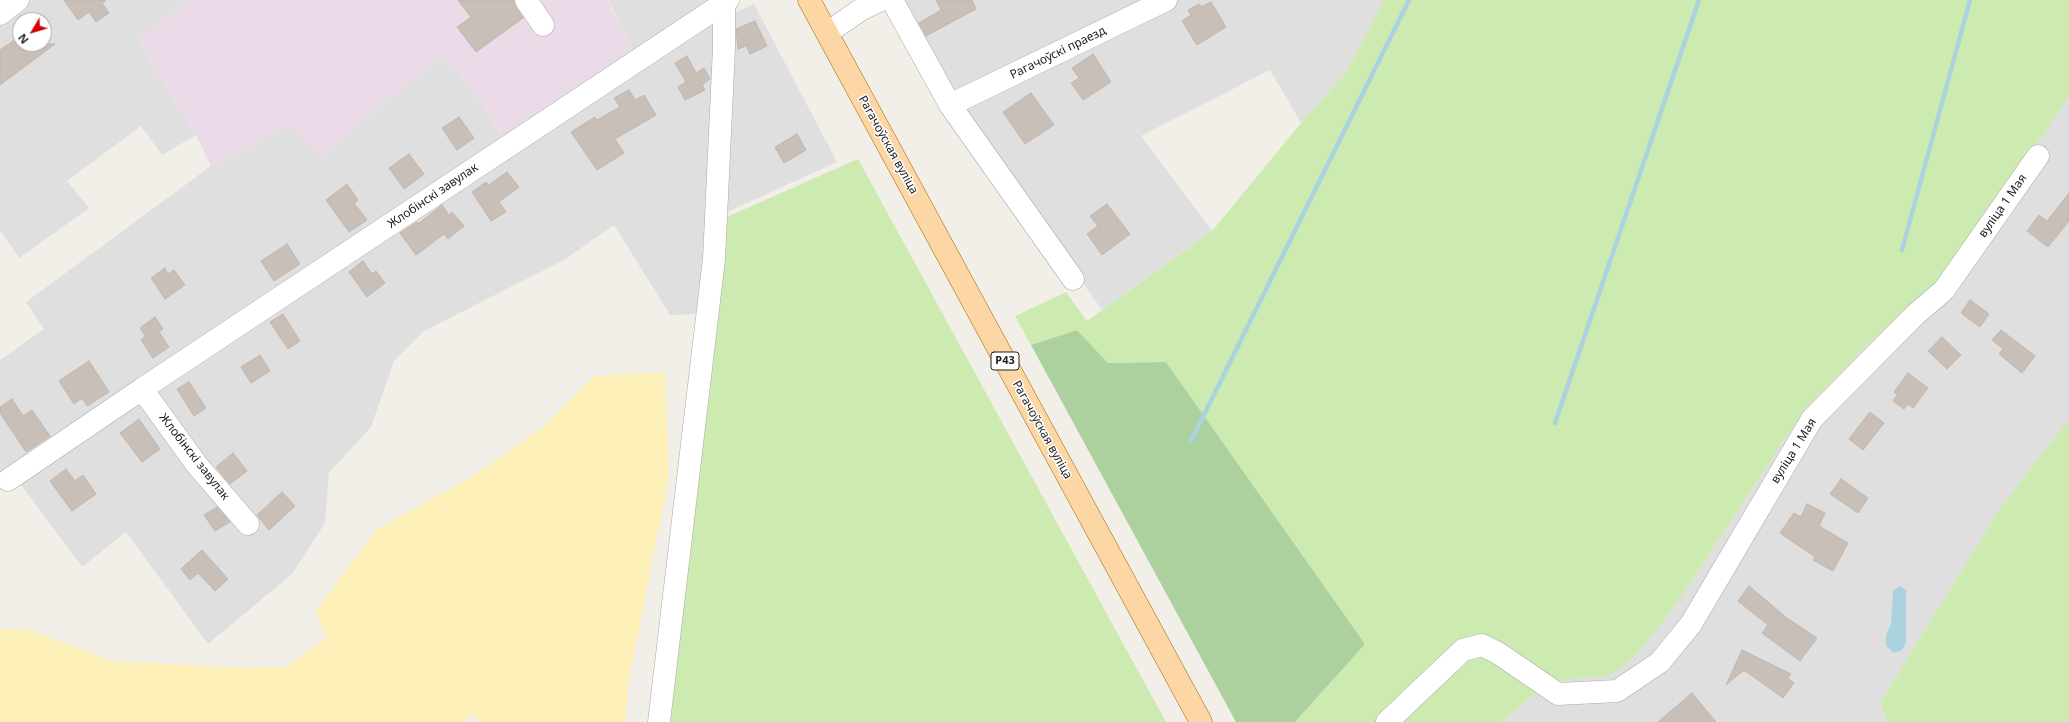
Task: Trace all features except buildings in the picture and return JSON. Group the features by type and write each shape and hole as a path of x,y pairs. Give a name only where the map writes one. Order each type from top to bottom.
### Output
{"main road":[{"name":"Рагачоўская вуліца","path":"809,0 1201,722"}],"street":[{"path":"0,14 18,0"},
{"path":"526,0 543,25"},
{"path":"892,0 950,105 1073,279"},
{"name":"Рагачоўскі праезд","path":"950,105 1166,0"},
{"path":"660,722 714,259 726,1"},
{"name":"Жлобінскі завулак","path":"8,480 142,389 726,1"},
{"path":"826,33 866,3"},
{"name":"вуліца 1 Мая","path":"1387,722 1463,650 1482,645 1498,653 1558,694 1617,691 1660,662 1691,624 1812,419 1915,315 1944,290 2038,156"},
{"name":"Жлобінскі завулак","path":"142,389 197,466 248,524"}],"shaded area":[{"path":"32,0 190,0 138,41 196,135 162,155 141,126 67,181 89,208 19,258 0,230 0,24 12,15 12,52 52,52 52,12 16,12"},
{"path":"190,0 607,0 633,51 503,138 476,94 442,54 321,156 290,125 211,166 196,135 138,41"},
{"path":"608,0 707,0 633,51"},
{"path":"898,0 1156,0 952,101"},
{"path":"1176,0 1384,0 1346,72 1301,123 1270,70 1141,136 1212,231 1102,310 958,107"},
{"path":"754,4 837,162 725,213 728,16"},
{"path":"714,19 721,35 700,314 670,315 614,225 564,260 424,331 394,361 371,427 329,473 325,523 292,574 208,644 126,532 82,567 19,482"},
{"path":"442,54 476,94 503,138 0,476 0,360 44,329 26,302 211,166 290,125 321,156"},
{"path":"2069,97 2069,419 2000,508 1880,703 1887,722 1501,722 1552,681 1683,594 1805,409 1870,342 1940,285"}],"green space":[{"path":"1384,0 2069,0 2069,97 1940,285 1870,342 1805,409 1683,594 1647,642 1628,663 1607,676 1552,681 1501,722 1295,722 1365,644 1166,362 1108,363 1077,330 1031,345 1015,316 1066,292 1087,321 1212,231 1301,123 1346,72"},
{"path":"858,159 1166,722 661,722 727,217"},
{"path":"1077,330 1108,363 1166,362 1365,644 1295,722 1236,722 1031,345"},
{"path":"2069,419 2069,722 1887,722 1880,703 2000,508"}],"sand":[{"path":"665,372 669,475 628,686 625,722 477,722 473,714 464,722 0,722 0,629 27,629 113,661 243,668 286,667 326,639 316,611 376,530 470,478 542,428 594,376"}],"water":[{"path":"1900,586 1906,590 1906,643 1902,650 1894,653 1886,646 1886,635 1891,624 1893,591"}],"waterway":[{"path":"1191,441 1409,0"},
{"path":"1555,423 1699,0"},
{"path":"1902,250 1970,0"}]}
